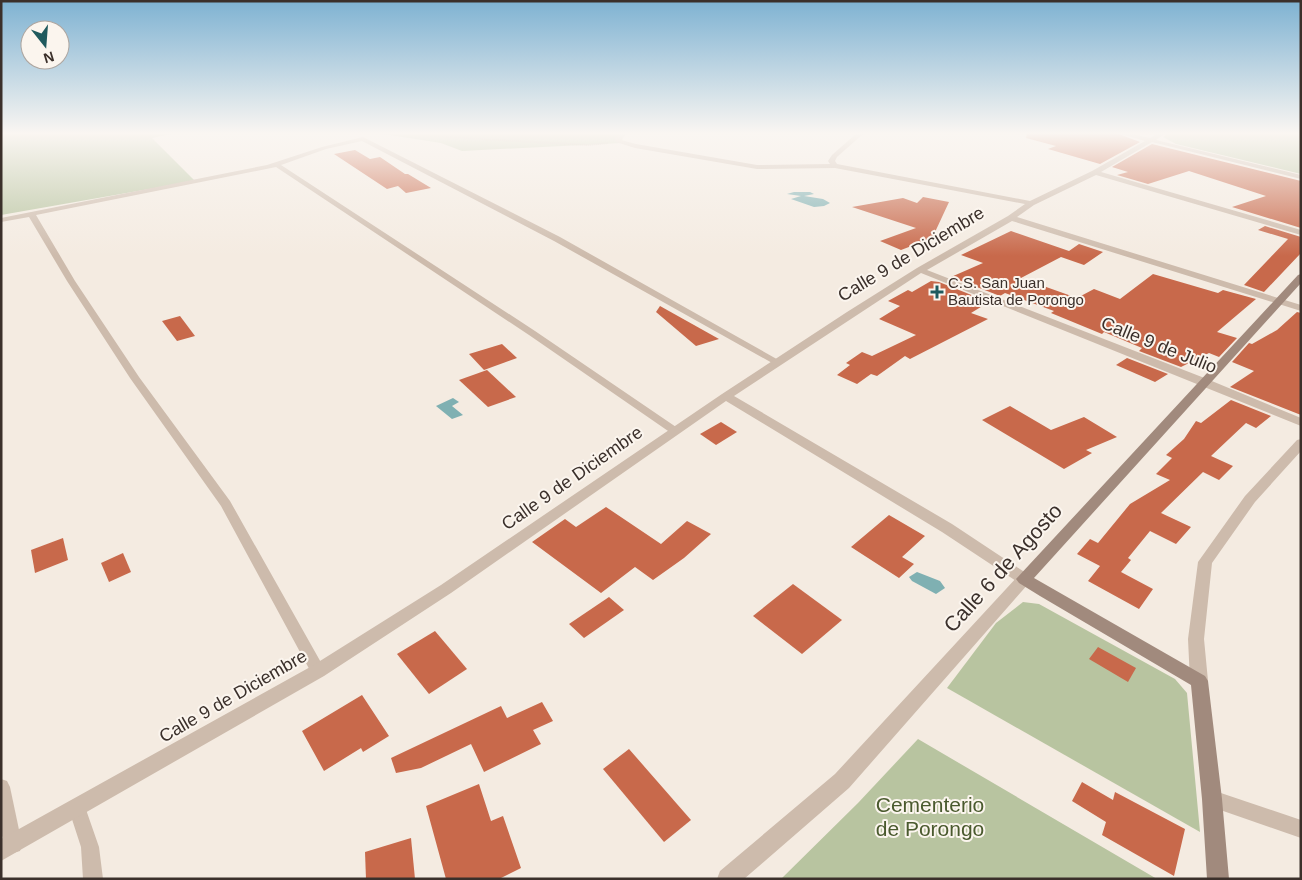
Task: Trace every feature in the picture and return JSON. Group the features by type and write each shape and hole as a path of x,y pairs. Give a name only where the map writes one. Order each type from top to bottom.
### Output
{"main road":[{"name":"Calle 6 de Agosto","path":"1024,579 1203,381 1301,277"},
{"path":"1024,579 1078,614 1140,646 1199,681 1212,799 1218,879"}],"street":[{"path":"879,174 1031,202"},
{"name":"Calle 9 de Diciembre","path":"7,847 318,671 446,589 726,396 920,270 1011,218 1031,202 1093,174"},
{"path":"1099,174 1301,233"},
{"path":"1011,218 1301,308"},
{"name":"Calle 9 de Julio","path":"920,270 1203,381 1301,422"},
{"path":"726,396 947,528 1024,579"},
{"path":"1199,681 1196,639 1205,562 1250,500 1301,443"},
{"name":"Calle 6 de Agosto","path":"728,879 842,781 1024,579"}],"lane":[{"path":"1,220 236,174"},
{"path":"291,174 532,333 675,431"},
{"path":"431,174 558,239 777,362"},
{"path":"32,215 71,280 136,378 226,504 318,671"},
{"path":"1,787 7,847"},
{"path":"1212,799 1301,829"},
{"path":"77,807 90,847 93,879"}],"green space":[{"path":"1,174 188,174 195,181 1,215"},
{"path":"1023,602 1039,604 1175,679 1187,693 1200,832 947,688 996,623"},
{"name":"Cementerio de Porongo","path":"918,739 1157,879 781,879 858,803"}],"water":[{"path":"810,192 814,194 804,196 823,199 830,203 814,207 791,199 801,196 787,194"},
{"path":"453,398 459,402 452,406 463,415 452,419 436,406"},
{"path":"917,572 940,581 945,588 936,594 912,581 909,577"}],"building":[{"path":"364,174 408,174 431,188 406,193 398,186 387,189"},
{"path":"1120,174 1179,174 1148,184 1117,175"},
{"path":"1198,174 1273,174 1301,181 1301,228 1232,207 1266,196"},
{"path":"923,197 949,202 929,245 922,242 901,250 880,241 916,228 852,207 903,198 917,203"},
{"path":"1265,226 1301,237 1301,253 1264,292 1244,285 1288,239 1258,230"},
{"path":"1011,231 1069,251 1079,244 1103,252 1084,265 1061,257 1021,278 1077,298 1094,289 1120,299 1153,274 1218,293 1223,290 1256,299 1217,332 1237,338 1219,357 1209,353 1181,367 1139,351 1142,348 1104,332 1102,334 1051,313 1054,311 1005,293 1000,296 951,277 983,263 961,255"},
{"path":"931,281 939,282 989,302 971,313 988,319 910,359 905,356 877,376 871,374 857,384 837,375 850,365 846,363 862,352 872,356 916,335 879,319 900,306 888,301 908,290 912,292"},
{"path":"660,306 719,339 696,346 656,312"},
{"path":"1297,312 1301,313 1301,415 1230,387 1254,371 1232,362 1249,343 1252,344 1277,330"},
{"path":"180,316 195,336 177,341 162,321"},
{"path":"502,344 517,358 484,370 469,354"},
{"path":"1127,358 1168,374 1155,382 1116,365"},
{"path":"487,370 516,397 488,407 459,380"},
{"path":"1231,400 1271,416 1256,428 1246,423 1211,456 1233,466 1219,480 1203,472 1161,513 1191,527 1176,544 1150,531 1128,558 1131,560 1121,572 1153,589 1139,609 1088,581 1100,566 1077,554 1090,539 1098,543 1130,504 1170,480 1156,474 1172,458 1166,455 1184,439 1196,421 1201,423"},
{"path":"1010,406 1051,430 1084,417 1117,437 1086,450 1092,453 1064,469 982,420"},
{"path":"721,422 737,432 716,445 700,434"},
{"path":"606,507 661,544 687,521 711,534 684,558 653,580 635,567 601,593 532,542 565,519 576,527"},
{"path":"889,515 925,536 902,557 914,564 899,578 851,547"},
{"path":"63,538 68,560 35,573 31,550"},
{"path":"123,553 131,572 109,582 101,563"},
{"path":"793,584 842,620 802,654 753,616"},
{"path":"609,597 624,610 584,638 569,624"},
{"path":"435,631 467,669 429,694 397,654"},
{"path":"1098,647 1136,668 1128,682 1089,659"},
{"path":"362,695 389,736 363,752 361,748 324,771 302,731"},
{"path":"542,702 553,721 533,730 541,744 484,772 471,744 421,768 396,773 391,758 501,706 507,718"},
{"path":"629,749 691,820 664,842 603,769"},
{"path":"1082,782 1113,800 1115,792 1185,829 1174,876 1102,835 1106,822 1072,801"},
{"path":"479,784 491,821 503,816 521,868 499,879 446,879 426,806"},
{"path":"411,838 415,879 366,879 365,852"}],"place":[{"name":"C.S. San Juan Bautista de Porongo","path":"937,292"}]}
